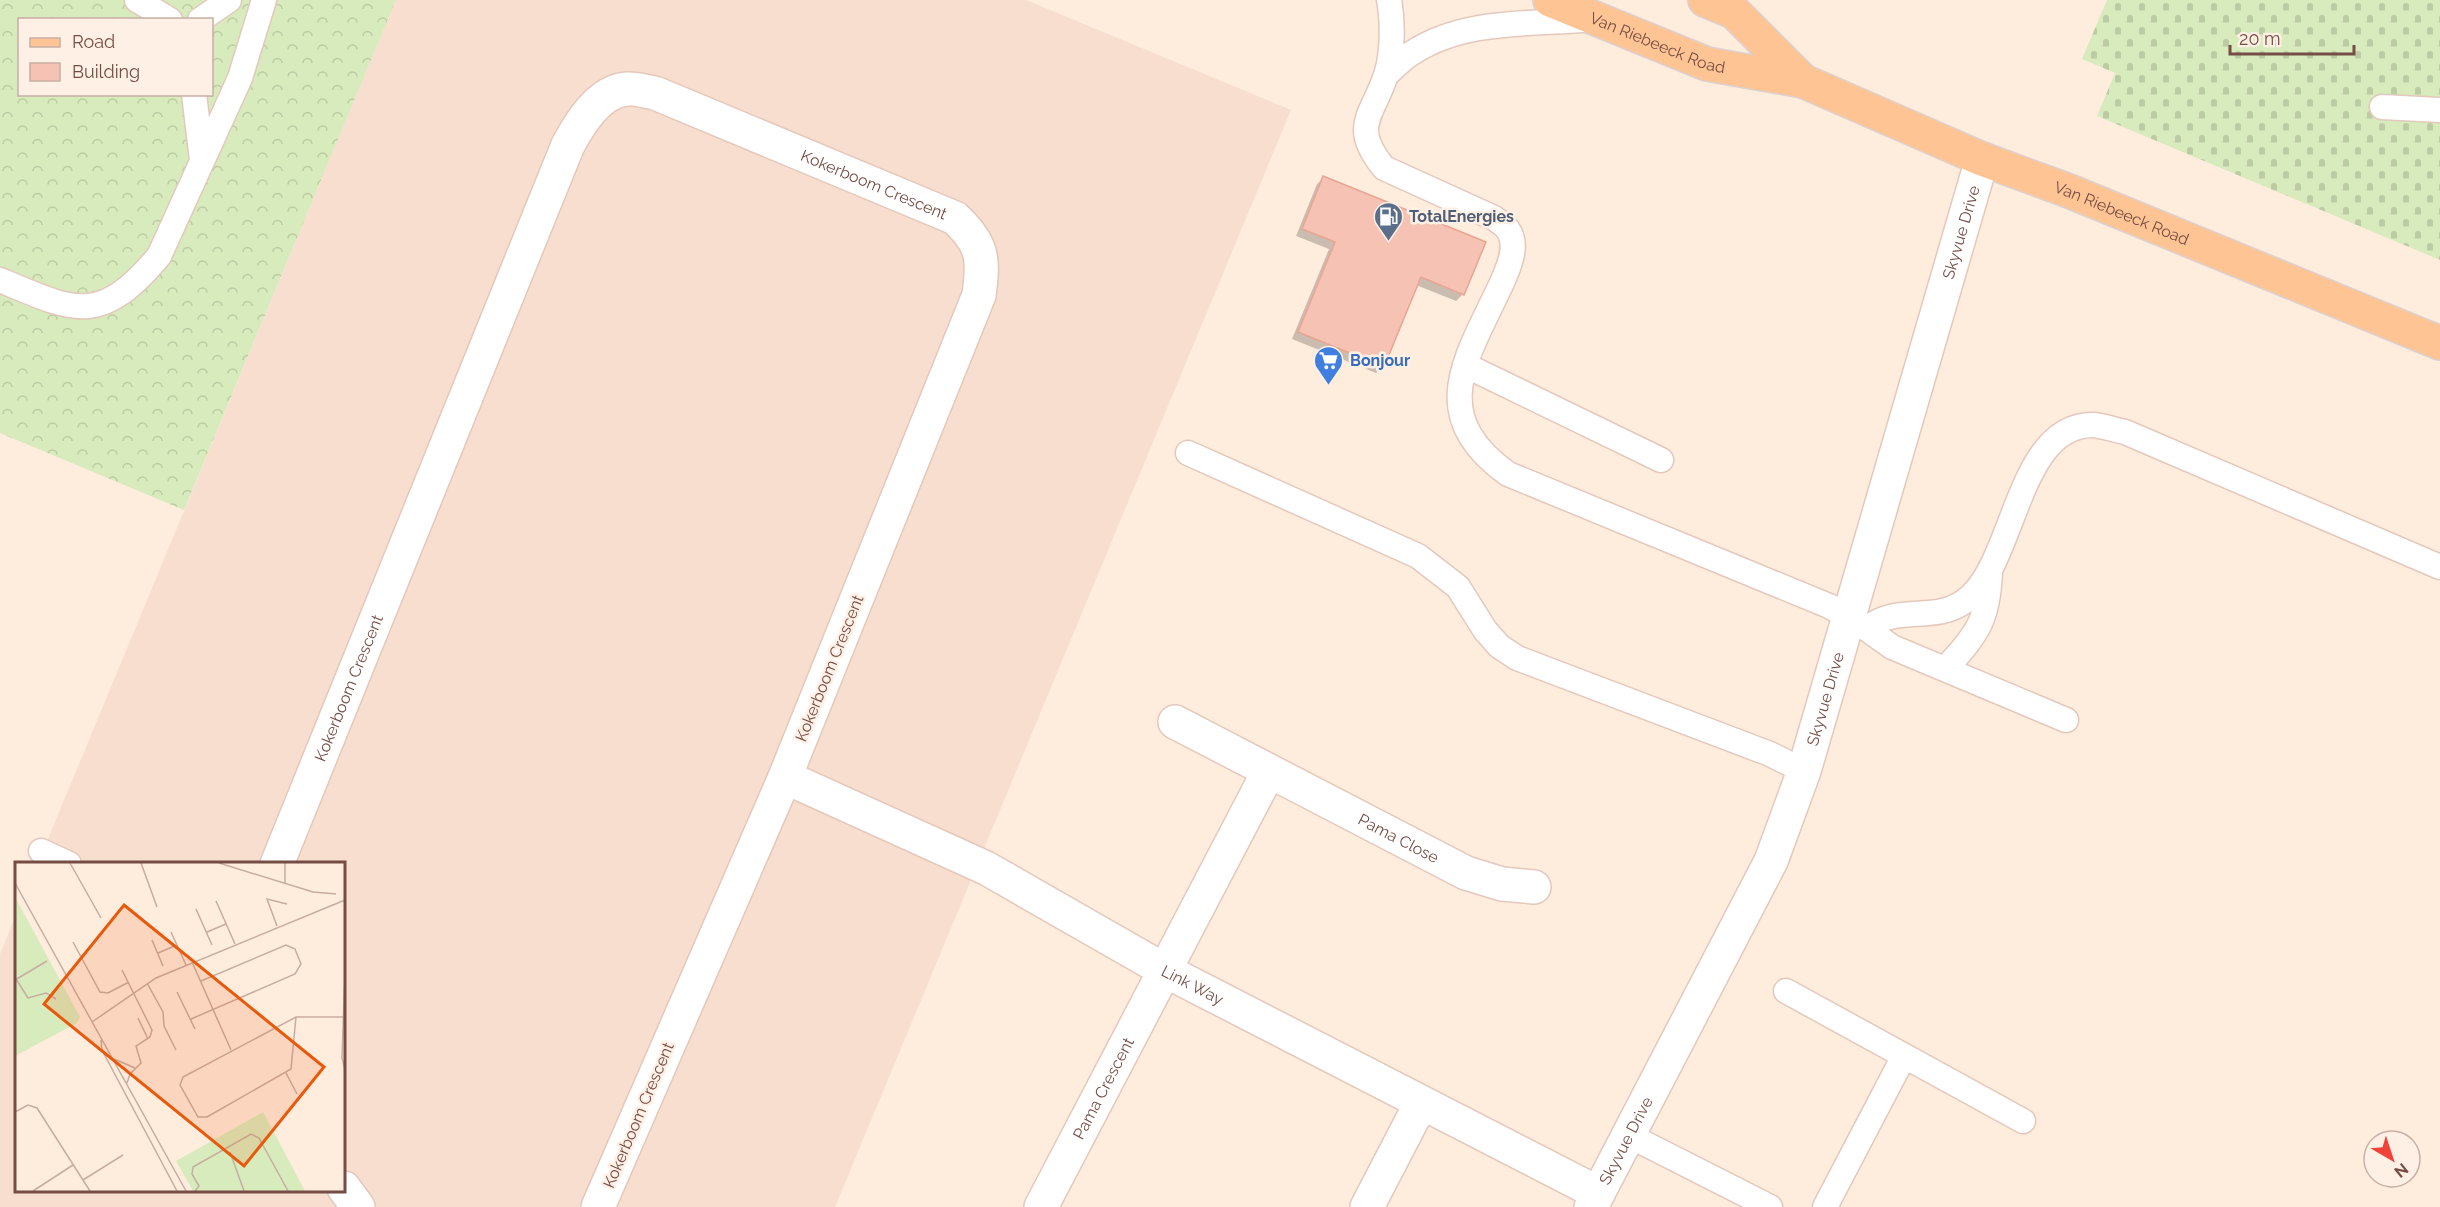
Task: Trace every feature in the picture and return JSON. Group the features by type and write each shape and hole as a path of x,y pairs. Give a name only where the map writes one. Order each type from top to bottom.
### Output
{"main road":[{"name":"Van Riebeeck Road","path":"1550,0 1707,64 1803,81 1982,159 2069,191 2440,343"},
{"name":"Van Riebeeck Road","path":"1705,0 1734,12 1803,81"}],"street":[{"name":"Kokerboom Crescent","path":"278,862 568,145 582,120 604,99 626,88 655,93 955,218 971,233 980,248 982,269 979,295 785,777 598,1207"},
{"name":"Skyvue Drive","path":"1595,1200 1771,861 1858,623 1982,159"},
{"name":"Pama Close","path":"1175,722 1466,873 1502,884 1534,887"},
{"path":"1166,971 1269,771"},
{"name":"Link Way","path":"785,777 986,868 1166,971 1421,1103 1595,1200"},
{"name":"Pama Crescent","path":"1041,1207 1166,971"},
{"path":"1367,1207 1421,1103"},
{"path":"345,1189 358,1207"}],"lane":[{"path":"137,0 167,18"},
{"path":"203,18 229,0"},
{"path":"0,280 56,304 84,308 114,298 140,279 159,256 240,78 264,0"},
{"path":"1389,0 1390,39 1387,74 1367,115 1366,137 1373,154 1384,168 1494,218 1508,230 1512,242 1508,269 1465,365 1458,390 1460,413 1469,435 1485,458 1508,474 1796,591 1858,623 1892,647 2066,720"},
{"path":"1387,74 1411,53 1444,36 1512,23 1594,19"},
{"path":"194,96 202,160"},
{"path":"2382,108 2440,110"},
{"path":"1465,365 1661,460"},
{"path":"1858,623 1888,616 1936,613 1954,608 1979,589 1990,572 2035,464 2060,434 2092,425 2125,432 2440,567"},
{"path":"1188,453 1418,556 1458,587 1485,630 1499,646 1516,657 1770,754 1804,771"},
{"path":"1946,668 1971,640 1983,620 1988,607 1990,572"},
{"path":"41,851 65,862"},
{"path":"1786,991 2023,1121"},
{"path":"1825,1207 1904,1056"},
{"path":"1628,1135 1770,1207"}],"shaded area":[{"path":"396,0 1026,0 1291,110 835,1207 0,1207 0,954 15,917 15,1192 345,1192 345,862 38,862"}],"green space":[{"path":"0,0 396,0 184,510 0,433"},
{"path":"2107,0 2440,0 2440,260 2097,116 2115,73 2082,59"}],"building":[{"path":"1323,176 1486,242 1464,295 1421,277 1384,367 1298,332 1335,242 1302,229"}],"place":[{"name":"TotalEnergies","path":"1388,242"},
{"name":"Bonjour","path":"1329,386"}]}
